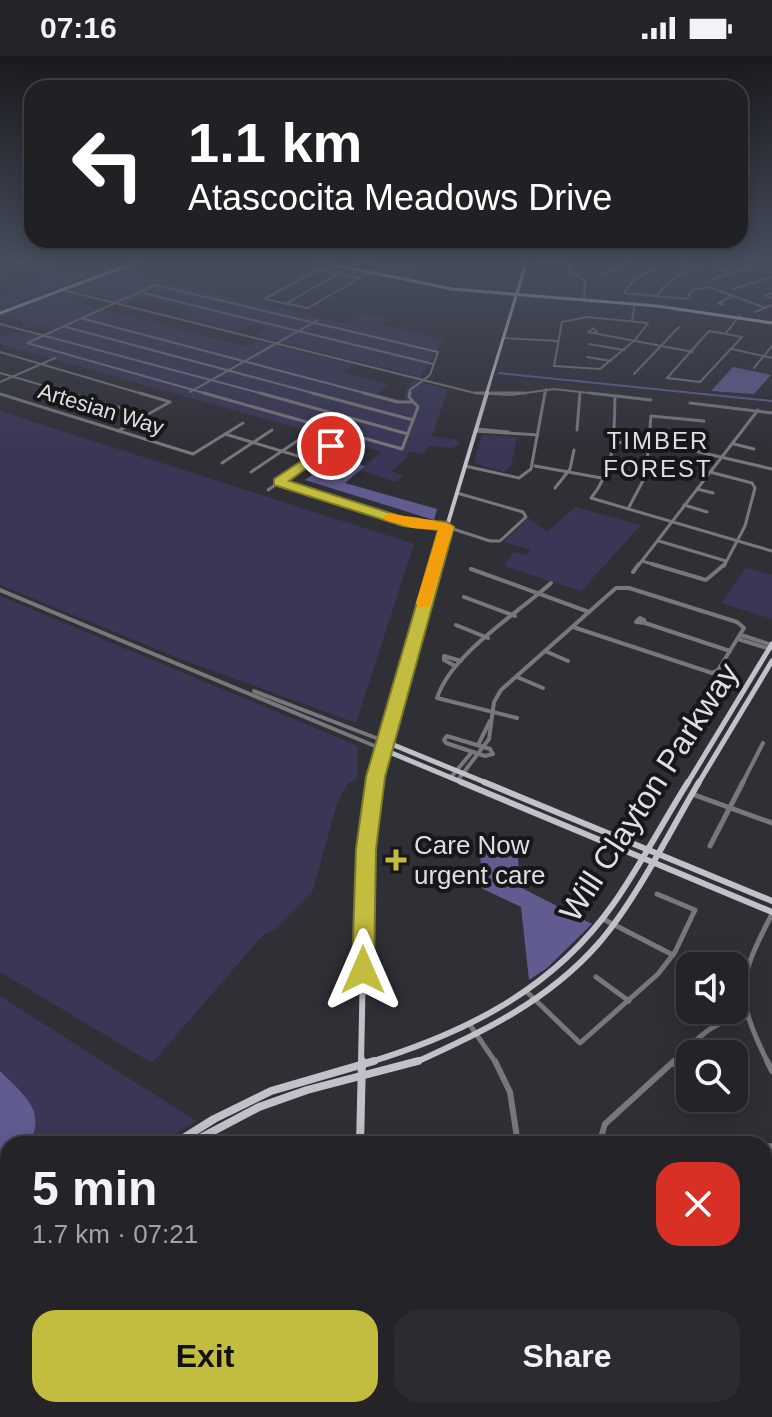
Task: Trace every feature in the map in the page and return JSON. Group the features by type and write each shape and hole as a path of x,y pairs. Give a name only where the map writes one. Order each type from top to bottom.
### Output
{"main road":[{"path":"360,1136 365,858 382,749 508,324"},
{"name":"Will Clayton Parkway","path":"188,1136 244,1103 294,1083 423,1046 470,1025 526,991 558,967 603,919 771,646"},
{"name":"Will Clayton Parkway","path":"204,1136 248,1112 307,1090 408,1065 477,1035 535,1000 585,959 652,862 772,661"},
{"path":"745,688 754,691"},
{"path":"716,735 726,739"},
{"path":"384,741 772,901"},
{"path":"382,749 772,913"},
{"path":"539,814 546,808"},
{"path":"244,1103 248,1112"}],"street":[{"path":"0,324 408,434"},
{"path":"70,324 27,343 402,449 418,407 409,397 410,390 425,380 438,352 316,324"},
{"path":"103,324 398,402 414,402"},
{"path":"201,324 473,392 516,395 546,389 651,400"},
{"path":"269,324 434,364"},
{"path":"192,391 313,324"},
{"path":"562,324 554,366 596,370 624,350 648,324"},
{"path":"726,333 734,324"},
{"path":"64,326 414,420"},
{"path":"634,374 679,327"},
{"path":"709,331 726,333 742,337 700,382 667,378 709,331"},
{"path":"597,333 693,352"},
{"path":"504,338 557,341"},
{"path":"589,344 624,350"},
{"path":"754,368 772,346"},
{"path":"732,349 772,358"},
{"path":"0,352 170,402 118,431"},
{"path":"587,357 611,361"},
{"path":"0,382 55,358"},
{"path":"0,373 145,415"},
{"path":"465,466 522,478 534,465 546,389"},
{"path":"577,430 580,392"},
{"name":"Artesian Way","path":"0,394 193,454 225,434"},
{"path":"615,395 614,442 607,479 591,498 772,551"},
{"path":"690,403 772,413"},
{"path":"633,572 758,410"},
{"path":"628,509 646,482 651,416 704,421"},
{"path":"225,434 243,423"},
{"path":"222,463 272,430"},
{"path":"476,430 538,435"},
{"path":"225,434 311,460"},
{"path":"684,449 690,437"},
{"path":"251,472 300,439"},
{"path":"268,490 340,440"},
{"path":"614,442 684,449 772,469"},
{"path":"734,444 754,449"},
{"path":"331,446 358,454"},
{"path":"555,488 567,473 574,450"},
{"path":"534,465 607,479"},
{"path":"642,561 701,579 713,577 726,561 751,509 755,488 752,483 710,472"},
{"path":"279,482 408,523 447,527 496,542 526,517 523,512 457,493"},
{"path":"697,489 713,493"},
{"path":"684,505 707,512"},
{"path":"658,541 726,561"},
{"path":"471,569 589,612"},
{"path":"517,718 440,700 437,691 455,666 551,583"},
{"path":"454,778 478,754 490,733 490,710 496,696 616,588 629,588 740,624 744,628 720,666 712,673 573,627"},
{"path":"0,590 382,749"},
{"path":"464,597 515,616"},
{"path":"645,623 730,651"},
{"path":"456,625 488,638"},
{"path":"739,637 771,646"},
{"path":"545,651 568,661"},
{"path":"455,666 444,660 444,656 461,661"},
{"path":"517,677 543,688"},
{"path":"225,682 384,741"},
{"path":"451,736 481,746 493,754 472,752 446,743 445,738 451,736"},
{"path":"710,846 763,743"},
{"path":"460,772 472,752 481,746"},
{"path":"692,794 772,823"},
{"path":"526,991 580,1043 650,983 673,955 695,910 657,894"},
{"path":"748,962 772,913"},
{"path":"603,919 673,955"},
{"path":"596,977 629,1001"},
{"path":"748,1017 772,1071"},
{"path":"601,1136 605,1124 716,1024"},
{"path":"470,1025 509,1083 517,1136"},
{"path":"673,1062 676,1065"}],"shaded area":[{"path":"23,324 156,324 247,347 259,341 354,364 342,372 389,385 376,394 405,400 406,389 417,376 256,336 268,328 252,324 238,331 209,324 384,324 444,339 417,382 448,389 432,436 457,440 459,445 451,448 429,446 423,454 410,452 391,471 403,476 396,482 359,470 382,452 0,344 0,336 44,334 57,330 45,326 23,328"},
{"path":"733,367 771,375 754,394 711,391"},
{"path":"0,411 414,544 356,723 181,659 0,585"},
{"path":"482,435 517,437 511,467 504,472 474,463"},
{"path":"337,458 365,466 345,483 437,509 434,520 305,480"},
{"path":"575,507 641,525 581,591 504,566 514,552 526,555 531,550 504,542 528,518 547,532"},
{"path":"746,568 772,575 772,619 721,603"},
{"path":"0,596 358,746 357,779 347,784 337,804 312,893 274,931 264,934 152,1063 0,972"},
{"path":"479,843 517,844 520,887 592,924 547,968 529,980 521,907 483,889"},
{"path":"0,996 196,1121 172,1136 0,1136"},
{"path":"0,1071 30,1103 36,1121 32,1136 0,1136"}],"waterway":[{"path":"499,373 772,401"}],"slow traffic":[{"path":"390,517 412,524 447,527 424,603"}],"place":[{"name":"Care Now urgent care","path":"396,860"}],"district":[{"name":"TIMBER FOREST","path":"658,454"}],"route":[{"path":"331,446 279,482 408,523 447,527 376,777 366,849 363,970"}]}
